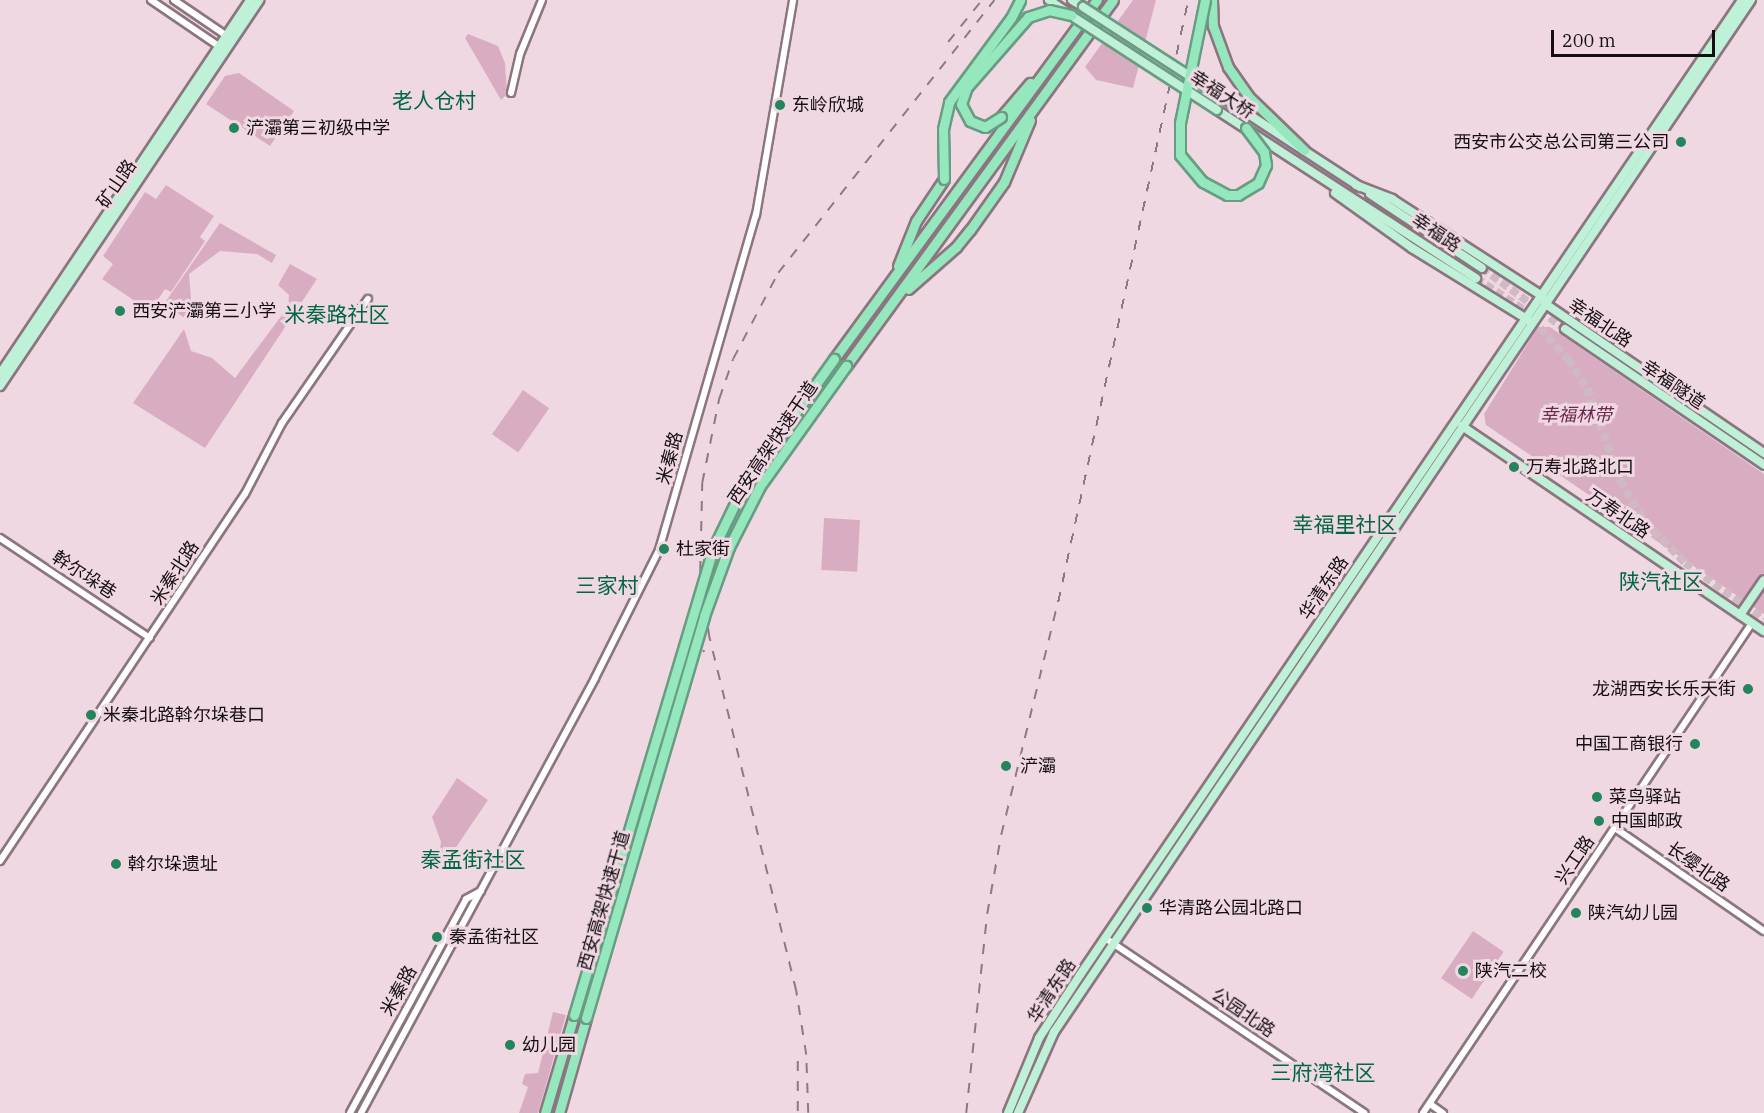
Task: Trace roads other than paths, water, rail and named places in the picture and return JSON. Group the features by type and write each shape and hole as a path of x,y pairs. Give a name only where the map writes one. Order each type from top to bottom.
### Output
{"highway":[{"path":"894,277 916,221 944,178 943,129 949,102 1006,26 1020,0"},
{"name":"西安高架快速干道","path":"545,1113 713,549 744,485 834,358 1097,0"},
{"name":"西安高架快速干道","path":"559,1113 704,616 729,547 760,486 1113,0"},
{"path":"1205,0 1180,123 1180,155 1203,182 1227,195 1238,195 1258,183 1266,165 1264,152 1246,128"},
{"path":"1212,0 1213,26 1228,68 1248,96 1304,150"},
{"path":"1067,41 1001,117 985,127 970,121 961,104 967,87 1022,22 1042,11 1071,15"},
{"path":"891,305 956,247 970,230 1004,182 1034,110"}],"main road":[{"name":"矿山路","path":"0,386 223,49 250,0"},
{"name":"矿山路","path":"230,38 260,0"},
{"name":"幸福大桥","path":"1049,0 1379,214"},
{"name":"幸福大桥","path":"1072,0 1356,185 1389,202"},
{"name":"华清东路","path":"1008,1113 1039,1038 1741,0"},
{"name":"华清东路","path":"1018,1113 1054,1032 1751,0"},
{"path":"1729,34 1756,0"},
{"name":"矿山路","path":"0,374 223,49"},
{"path":"1305,167 1394,232 1534,324"},
{"path":"1389,202 1542,296"},
{"name":"幸福路","path":"1389,202 1482,268"},
{"name":"幸福路","path":"1379,214 1476,278"},
{"name":"幸福北路","path":"1542,296 1547,305 1764,453"},
{"name":"幸福隧道","path":"1565,329 1764,465"},
{"name":"万寿北路","path":"1455,422 1764,631"},
{"path":"1740,615 1764,580"}],"street":[{"path":"151,0 223,49"},
{"path":"174,0 230,38"},
{"path":"511,93 520,54 542,0"},
{"name":"米秦路","path":"362,1113 596,678 660,547 756,214 794,0"},
{"name":"米秦北路","path":"0,861 245,494 282,423 368,299"},
{"name":"幹尔垛巷","path":"0,538 150,638"},
{"name":"兴工路","path":"1426,1112 1752,623"},
{"name":"长缨北路","path":"1615,828 1764,931"},
{"name":"米秦路","path":"350,1113 466,899 482,891"},
{"path":"445,937 454,942"},
{"name":"公园北路","path":"1105,938 1364,1113"},
{"path":"1430,1104 1443,1113"}],"tunnel":[{"path":"1482,268 1565,329"},
{"path":"1476,278 1524,310 1568,359 1587,388 1620,480 1645,522 1685,563 1764,619"}],"railway":[{"path":"948,42 982,0"},
{"path":"808,1113 806,1055 796,991 709,637 700,571 702,483 719,399 733,359 778,273 994,0"},
{"path":"966,1113 987,914 1001,835 1058,602 1188,0"},
{"path":"697,611 704,652"},
{"path":"798,1061 798,1113"}],"place":[{"name":"东岭欣城","path":"780,105"},
{"name":"浐灞第三初级中学","path":"234,128"},
{"name":"西安市公交总公司第三公司","path":"1681,142"},
{"name":"西安浐灞第三小学","path":"120,311"},
{"name":"万寿北路北口","path":"1514,467"},
{"name":"杜家街","path":"664,549"},
{"name":"龙湖西安长乐天街","path":"1748,689"},
{"name":"米秦北路斡尔垛巷口","path":"91,715"},
{"name":"中国工商银行","path":"1695,744"},
{"name":"浐灞","path":"1006,766"},
{"name":"菜鸟驿站","path":"1597,797"},
{"name":"中国邮政","path":"1599,821"},
{"name":"斡尔垛遗址","path":"116,864"},
{"name":"华清路公园北路口","path":"1147,908"},
{"name":"陕汽幼儿园","path":"1576,913"},
{"name":"秦孟街社区","path":"437,937"},
{"name":"陕汽二校","path":"1463,971"},
{"name":"幼儿园","path":"510,1045"}],"district":[{"name":"老人仓村","path":"434,100"},
{"name":"米秦路社区","path":"337,314"},
{"name":"幸福里社区","path":"1345,524"},
{"name":"陕汽社区","path":"1661,581"},
{"name":"三家村","path":"607,585"},
{"name":"秦孟街社区","path":"473,859"},
{"name":"三府湾社区","path":"1323,1072"}],"park label":[{"name":"幸福林带","path":"1576,415"}]}
